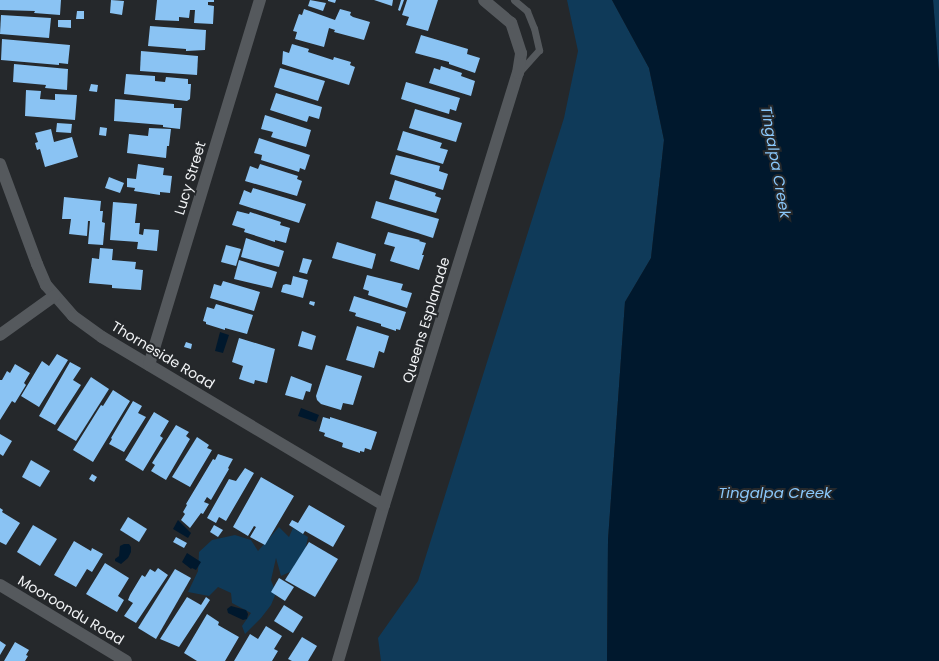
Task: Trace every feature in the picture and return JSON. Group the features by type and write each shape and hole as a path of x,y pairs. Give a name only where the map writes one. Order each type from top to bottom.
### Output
{"street":[{"name":"Lucy Street","path":"149,365 260,0"},
{"name":"Queens Esplanade","path":"338,661 384,505 518,73 521,53 518,39 511,23 484,0"},
{"name":"Thorneside Road","path":"0,164 46,285 73,316 149,365 384,505"},
{"path":"0,335 54,296"},
{"name":"Mooroondu Road","path":"0,585 126,661"}],"lane":[{"path":"514,0 527,11 534,28 539,50 518,73"}],"shaded area":[{"path":"567,0 612,0 649,68 664,140 651,258 625,302 608,540 607,661 381,661 378,638 418,581 564,118 578,51"},
{"path":"933,0 939,0 939,72 937,61"},
{"path":"279,527 289,537 293,528 308,537 304,555 294,570 281,576 276,558 271,580 276,593 271,605 261,618 245,634 242,626 251,613 232,603 231,593 218,587 209,596 188,592 198,571 199,552 212,540 235,535 251,540 258,551"}],"water":[{"name":"Tingalpa Creek","path":"612,0 933,0 939,72 939,661 607,661 608,540 625,302 651,258 664,140 649,68"},
{"path":"220,332 229,335 223,353 215,351"},
{"path":"301,408 319,415 316,422 298,416"},
{"path":"178,520 191,533 188,538 173,529"},
{"path":"129,544 131,547 131,552 128,558 121,564 115,561 115,559 119,556 120,546"},
{"path":"187,553 201,562 196,570 191,569 182,562"},
{"path":"231,606 246,610 248,614 247,619 243,620 228,613 227,609"}],"building":[{"path":"0,0 61,0 60,15 34,13 35,11 0,10"},
{"path":"111,0 124,1 122,15 110,13"},
{"path":"157,0 214,0 214,2 208,2 208,5 214,6 213,24 194,23 195,10 190,10 189,18 179,17 179,21 155,20"},
{"path":"310,0 326,3 323,11 308,6"},
{"path":"328,0 336,0 335,3"},
{"path":"374,0 393,0 392,6"},
{"path":"401,0 404,0 400,11 398,10"},
{"path":"407,0 438,0 428,31 406,25 409,17 402,15"},
{"path":"304,9 335,20 340,9 351,12 350,15 353,17 370,22 364,40 334,32 335,30 329,28 324,47 295,39 297,32 293,31 299,14 302,15"},
{"path":"77,11 84,11 84,19 76,19"},
{"path":"1,15 51,18 49,38 0,34"},
{"path":"58,20 71,20 71,28 58,27"},
{"path":"150,26 206,30 205,50 186,51 186,49 148,46"},
{"path":"421,35 468,49 467,54 480,58 475,73 449,64 449,62 415,53"},
{"path":"2,39 70,45 68,64 59,63 59,65 1,60"},
{"path":"292,44 309,49 308,52 333,60 334,57 351,62 350,65 355,67 349,85 282,64 283,51 289,53"},
{"path":"141,51 198,56 197,75 140,71"},
{"path":"14,64 68,69 67,90 45,88 46,85 13,82"},
{"path":"441,66 462,73 461,76 475,81 471,96 429,83 434,68 440,70"},
{"path":"280,68 325,81 318,101 274,87"},
{"path":"126,74 155,76 155,81 165,82 166,77 188,79 188,84 191,84 190,99 187,101 124,94"},
{"path":"406,82 460,98 456,111 450,109 449,114 401,99"},
{"path":"91,84 98,85 97,92 89,91"},
{"path":"26,90 41,91 40,99 55,100 55,94 77,95 75,120 25,116"},
{"path":"276,93 322,107 319,119 309,116 307,122 270,110"},
{"path":"115,99 174,104 174,108 182,108 180,129 163,127 163,125 114,121"},
{"path":"415,109 462,123 456,142 409,128"},
{"path":"265,115 311,130 306,147 271,137 273,132 261,129"},
{"path":"57,123 72,124 71,133 56,132"},
{"path":"100,127 107,128 106,136 99,135"},
{"path":"149,128 171,129 166,158 127,153 129,134 148,136"},
{"path":"51,129 54,142 72,137 78,157 45,167 40,149 37,150 35,143 38,142 35,133"},
{"path":"403,131 442,143 440,148 448,150 443,164 397,150"},
{"path":"259,138 310,155 305,170 300,168 299,172 261,160 262,155 254,153"},
{"path":"396,155 440,166 439,171 448,174 443,190 390,174"},
{"path":"138,164 164,168 163,175 172,176 170,193 160,192 160,195 134,191 135,188 127,187 127,178 136,179"},
{"path":"260,164 298,176 297,179 302,181 297,196 245,181 250,166 258,169"},
{"path":"109,177 124,183 120,193 105,188"},
{"path":"395,180 436,193 435,196 441,198 436,213 389,199"},
{"path":"253,188 306,204 299,223 239,204 244,190 251,193"},
{"path":"64,197 101,201 100,211 103,211 102,222 105,223 103,245 88,244 90,221 88,221 87,236 69,234 71,219 62,219"},
{"path":"376,201 439,219 433,238 371,218"},
{"path":"113,202 137,204 135,223 140,223 139,234 143,235 144,229 159,230 157,251 137,249 138,242 110,240"},
{"path":"237,211 249,214 250,212 281,222 280,225 290,228 286,243 275,240 275,242 244,232 245,229 232,225"},
{"path":"388,232 420,240 419,241 426,243 419,270 390,261 395,247 384,244"},
{"path":"246,238 284,251 279,267 241,257"},
{"path":"337,242 376,254 372,269 332,258"},
{"path":"226,245 241,249 236,266 221,262"},
{"path":"100,248 113,249 112,260 136,262 135,269 143,270 141,290 112,288 112,285 89,283 92,258 99,259"},
{"path":"303,258 312,260 307,274 299,272"},
{"path":"239,260 277,272 272,288 234,279"},
{"path":"367,275 403,284 401,290 412,293 407,308 368,295 369,291 363,289"},
{"path":"293,276 308,280 303,298 281,292 283,285 291,285"},
{"path":"223,281 260,292 254,311 210,298 214,284 221,286"},
{"path":"354,296 406,312 400,330 396,329 396,331 381,326 381,324 355,316 356,313 349,311"},
{"path":"310,301 315,302 314,306 309,304"},
{"path":"216,304 253,315 247,334 225,328 225,330 206,324 206,322 203,321 207,307 214,309"},
{"path":"357,326 389,336 384,353 379,351 374,368 346,360"},
{"path":"302,331 316,336 312,350 298,346"},
{"path":"239,338 275,349 267,383 255,380 254,384 239,379 243,366 232,362"},
{"path":"186,342 192,344 191,349 184,347"},
{"path":"57,354 68,360 39,407 21,396 42,361 49,366"},
{"path":"70,362 81,368 73,380 81,385 55,425 39,416"},
{"path":"15,364 30,373 24,383 26,385 15,403 12,401 0,420 0,380 2,380 7,371 10,373"},
{"path":"326,365 362,376 353,405 343,403 341,410 321,404 317,400 316,396"},
{"path":"291,376 312,384 310,392 306,391 303,400 285,395"},
{"path":"91,377 109,389 76,441 57,430"},
{"path":"113,390 130,401 93,462 73,450 101,405 103,406"},
{"path":"133,401 142,406 138,413 146,417 124,452 109,444"},
{"path":"154,412 169,421 160,436 163,438 143,471 125,460"},
{"path":"323,417 330,419 330,417 377,432 371,450 365,448 364,452 360,451 360,453 342,447 343,443 324,436 325,433 319,431"},
{"path":"176,425 189,432 186,436 190,439 166,480 151,471 155,465 152,463"},
{"path":"0,434 12,441 3,456 0,454"},
{"path":"197,437 209,445 207,448 212,450 190,487 172,477"},
{"path":"218,454 233,459 228,468 229,469 211,500 207,497 204,502 209,504 203,514 201,513 190,528 181,520 185,514 183,512 187,505 186,504 213,459 215,460"},
{"path":"31,460 50,471 40,487 22,477"},
{"path":"245,468 254,473 226,521 219,517 216,523 207,518 229,479 236,481"},
{"path":"92,474 97,477 94,482 89,479"},
{"path":"261,477 294,496 265,545 250,537 256,527 254,526 248,536 233,527"},
{"path":"309,505 345,526 333,547 305,531 303,534 289,525 292,520 298,523"},
{"path":"0,508 3,510 2,512 20,523 6,545 0,542"},
{"path":"128,517 147,529 139,542 120,530"},
{"path":"33,525 57,539 40,566 17,552"},
{"path":"214,525 223,530 218,537 210,532"},
{"path":"176,537 187,543 184,548 173,542"},
{"path":"74,541 91,551 92,548 103,554 92,572 87,569 76,587 54,575"},
{"path":"309,542 338,559 315,597 285,580"},
{"path":"105,563 129,578 118,596 124,600 117,612 86,594"},
{"path":"158,568 168,575 136,623 124,616 133,603 128,600 130,595 142,575 145,577 150,569 155,572"},
{"path":"175,569 191,578 156,639 138,628"},
{"path":"279,578 294,587 285,601 271,592"},
{"path":"187,597 201,605 206,597 210,600 179,647 160,639"},
{"path":"284,605 303,617 293,633 274,621"},
{"path":"207,614 219,622 218,625 239,637 225,661 197,661 184,653"},
{"path":"266,626 282,636 274,649 278,651 272,661 234,661 250,634 258,639"},
{"path":"302,637 317,646 308,661 292,661 288,659"},
{"path":"0,641 6,645 0,655"},
{"path":"15,642 29,650 26,655 28,656 25,661 4,661"}]}
